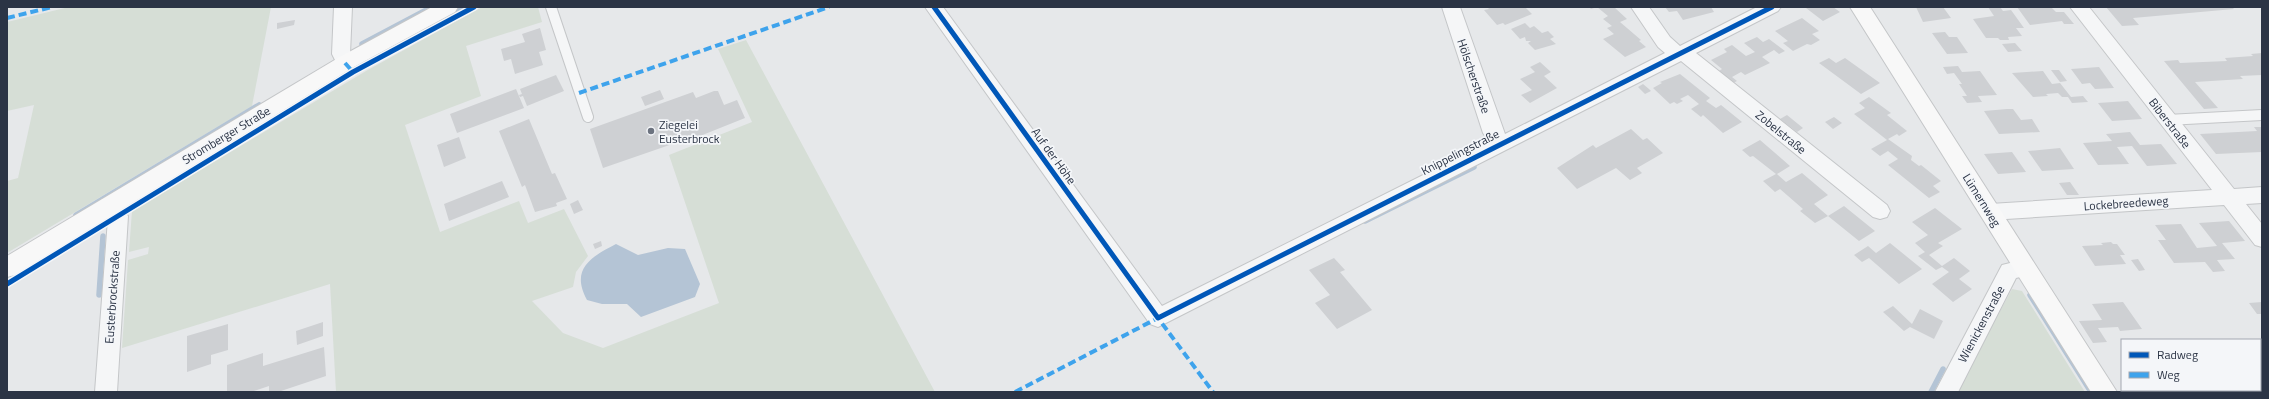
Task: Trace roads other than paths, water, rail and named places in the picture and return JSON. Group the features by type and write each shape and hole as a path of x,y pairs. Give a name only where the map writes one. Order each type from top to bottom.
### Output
{"street":[{"path":"343,7 341,54 345,63"},
{"name":"Stromberger Straße","path":"7,268 345,63 448,7"},
{"name":"Auf der Höhe","path":"934,7 1158,318"},
{"name":"Hölscherstraße","path":"1451,7 1493,133 1500,143"},
{"name":"Zobelstraße","path":"1640,7 1664,42 1880,211"},
{"name":"Knippelingstraße","path":"1158,318 1500,143 1772,7"},
{"name":"Lümernweg","path":"1860,7 2105,392"},
{"name":"Biberstraße","path":"2079,7 2262,239"},
{"name":"Lockebreedeweg","path":"1990,212 2262,195"},
{"name":"Eusterbrockstraße","path":"106,392 118,216 108,206"},
{"name":"Wienickenstraße","path":"1946,392 2009,271 2026,268"}],"lane":[{"path":"552,7 588,117"},
{"path":"2167,120 2262,115"}],"water":[{"path":"616,244 638,255 668,248 685,249 700,284 695,297 641,317 627,304 602,304 587,300 582,289 582,272 591,259"}],"waterway":[{"path":"362,44 432,7"},
{"path":"358,66 465,7"},
{"path":"317,90 332,80"},
{"path":"76,215 259,105"},
{"path":"1365,221 1474,167"},
{"path":"99,295 103,236"},
{"path":"2030,295 2091,392"},
{"path":"1931,392 1943,369"}],"place":[{"name":"Ziegelei Eusterbrock","path":"651,131"}]}
